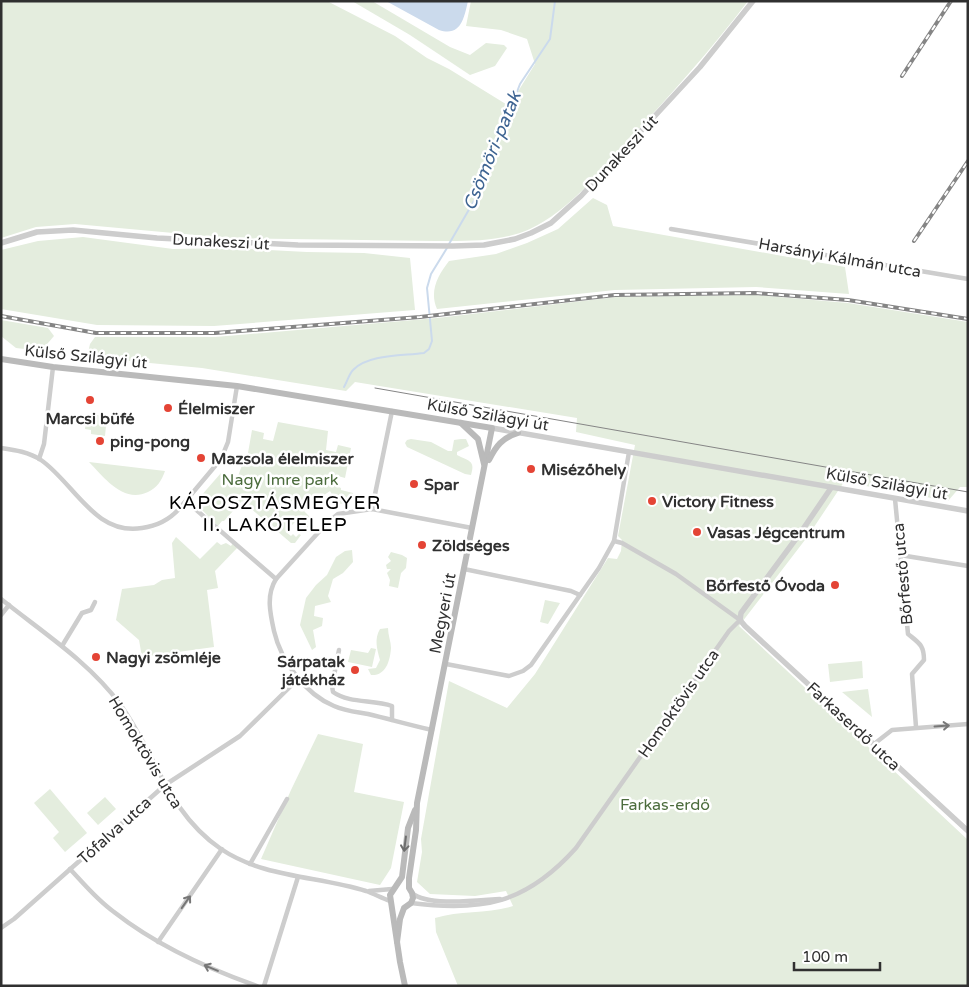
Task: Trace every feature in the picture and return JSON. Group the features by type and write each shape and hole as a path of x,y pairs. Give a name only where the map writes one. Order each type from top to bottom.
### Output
{"main road":[{"name":"Külső Szilágyi út","path":"1,359 53,367 237,386 492,428"},
{"path":"461,423 478,439 481,445 485,468"},
{"name":"Megyeri út","path":"405,986 390,895 402,876 408,828 417,803 492,428"},
{"path":"485,468 498,444 503,439 518,433"},
{"name":"Megyeri út","path":"411,903 413,898 410,867 416,830 417,803"},
{"path":"395,887 403,885 411,890"},
{"path":"391,902 398,908 404,908 411,903"},
{"name":"Megyeri út","path":"397,942 400,919 404,908"}],"street":[{"name":"Dunakeszi út","path":"1,243 37,232 74,230 157,238 298,245 453,246 484,245 515,239 551,223 565,212 700,67 753,1"},
{"name":"Harsányi Kálmán utca","path":"671,229 968,279"},
{"path":"40,459 44,444 53,367"},
{"path":"1,448 28,453 40,459 107,523 139,529 157,525 172,516 216,466 225,449 235,406 237,386"},
{"path":"372,509 392,411"},
{"name":"Külső Szilágyi út","path":"492,428 968,511"},
{"path":"446,664 509,676 523,671 534,661 599,568 614,541 630,452"},
{"name":"Homoktövis utca","path":"411,903 468,907 507,899 546,877 576,848 729,631 740,620 741,613 801,532 830,488"},
{"name":"Bőrfestő utca","path":"895,499 908,634 923,647 924,654 924,660 912,674 916,727"},
{"path":"186,501 276,579"},
{"path":"432,730 335,706 316,696 299,678 283,656 275,636 270,596 276,579 326,524 338,514 372,509 472,528"},
{"path":"614,541 622,543 676,574 740,620"},
{"path":"900,555 968,566"},
{"path":"464,569 571,591 580,595"},
{"name":"Homoktövis utca","path":"1,599 90,670 120,705 133,725 165,785 188,819 222,849 250,864 298,877 364,891 391,902"},
{"path":"62,646 82,613 91,610 95,602"},
{"path":"1,615 9,605"},
{"name":"Farkaserdő utca","path":"740,620 968,831"},
{"path":"339,650 332,686 333,692 348,699 392,706 392,720"},
{"name":"Tófalva utca","path":"1,928 165,785 240,736 299,678"},
{"path":"326,702 335,693"},
{"path":"874,744 892,730 968,724"},
{"path":"250,864 287,799"},
{"path":"158,942 222,849"},
{"path":"70,869 90,892 113,912 158,942 210,968 256,986"},
{"path":"264,986 298,877"},
{"name":"Homoktövis utca","path":"364,891 395,887"},
{"name":"Homoktövis utca","path":"411,890 421,898 448,901 507,899"}],"green space":[{"path":"1,1 327,1 395,36 427,58 449,69 509,106 535,64 527,39 501,30 466,26 471,1 748,1 705,55 660,106 571,201 545,221 519,233 496,239 448,241 228,238 75,224 36,227 1,238"},
{"path":"352,1 372,1 450,47 470,55 486,43 504,45 507,48 495,66 470,75 410,35"},
{"path":"593,198 607,205 613,226 845,267 849,294 756,287 615,290 437,309 434,290 441,272 449,261 496,254 527,243 558,229"},
{"path":"83,237 173,249 230,248 364,253 410,258 415,310 214,326 97,325 1,309 1,250 38,241"},
{"name":"Farkas-erdő","path":"755,295 848,303 968,322 968,487 960,487 948,501 844,482 808,536 739,626 968,840 968,986 458,986 436,932 435,918 513,906 506,891 475,896 430,894 417,882 422,852 421,839 449,681 507,708 535,674 608,558 617,559 621,551 622,540 618,536 635,445 576,432 577,418 355,382 346,391 202,368 87,357 90,344 95,337 215,337 437,318 616,297"},
{"path":"1,320 48,328 54,336 41,351 16,348 1,336"},
{"path":"87,414 107,416 105,436 91,434 91,430 85,429"},
{"name":"Nagy Imre park","path":"278,422 328,431 326,450 336,452 338,445 351,448 345,478 338,476 336,486 341,488 341,490 353,493 349,502 335,505 330,491 309,505 304,511 314,521 306,529 304,528 307,524 301,515 286,532 296,537 299,534 301,535 295,543 291,543 242,501 218,526 199,507 203,502 200,497 221,473 233,479 236,475 238,476 244,460 249,454 252,430 264,433 263,439 273,441"},
{"path":"411,439 431,442 448,451 452,451 454,440 466,439 469,446 457,452 457,455 472,464 471,475 407,447 405,443"},
{"path":"89,462 165,471 159,483 148,492 139,495 130,494 122,492 115,487"},
{"path":"176,537 200,559 217,542 221,545 226,543 231,546 233,543 238,547 215,571 218,588 207,590 214,647 142,657 139,640 116,620 122,589 154,585 162,580 175,578 172,543"},
{"path":"352,550 353,562 343,573 333,579 328,596 331,602 315,606 314,616 323,618 322,626 313,630 316,647 312,650 300,625 306,598 327,575 336,557 345,551"},
{"path":"391,552 407,558 406,568 401,573 398,588 389,586 390,580 387,573 391,569 387,569 386,565 391,561 388,557"},
{"path":"545,600 560,603 548,624 540,622"},
{"path":"388,628 391,648 390,658 384,670 376,675 371,675 368,669 376,668 380,660 377,644 378,633 380,629"},
{"path":"371,648 376,649 372,667 348,662 351,650 368,653"},
{"path":"862,661 863,678 830,682 828,664"},
{"path":"868,689 872,717 842,692"},
{"path":"318,734 363,744 354,792 404,802 391,868 380,885 261,859"},
{"path":"50,789 87,833 65,852 53,838 59,832 34,803"},
{"path":"105,797 116,809 98,825 87,813"}],"water":[{"path":"386,1 468,1 460,24 452,31 446,31 439,30"}],"waterway":[{"name":"Csömöri-patak","path":"449,244 478,194 520,84 550,39 555,1"},
{"name":"Csömöri-patak","path":"344,387 353,370 367,361 377,358 424,353 429,349 432,341 427,288 431,274 447,248"}],"tram line":[{"path":"375,388 968,492"}],"railway":[{"path":"902,76 951,1"},
{"path":"914,241 968,161"},
{"path":"1,316 96,333 215,333 420,317 615,295 755,293 848,300 968,319"}],"place":[{"name":"Marcsi büfé","path":"90,400"},
{"name":"Élelmiszer","path":"168,408"},
{"name":"ping-pong","path":"100,441"},
{"name":"Mazsola élelmiszer","path":"201,458"},
{"name":"Misézőhely","path":"531,469"},
{"name":"Spar","path":"414,484"},
{"name":"Victory Fitness","path":"652,501"},
{"name":"Vasas Jégcentrum","path":"697,532"},
{"name":"Zöldséges","path":"422,545"},
{"name":"Bőrfestő Óvoda","path":"835,585"},
{"name":"Nagyi zsömléje","path":"96,657"},
{"name":"Sárpatak játékház","path":"355,670"}],"district":[{"name":"KÁPOSZTÁSMEGYER II. LAKÓTELEP","path":"275,513"}]}
